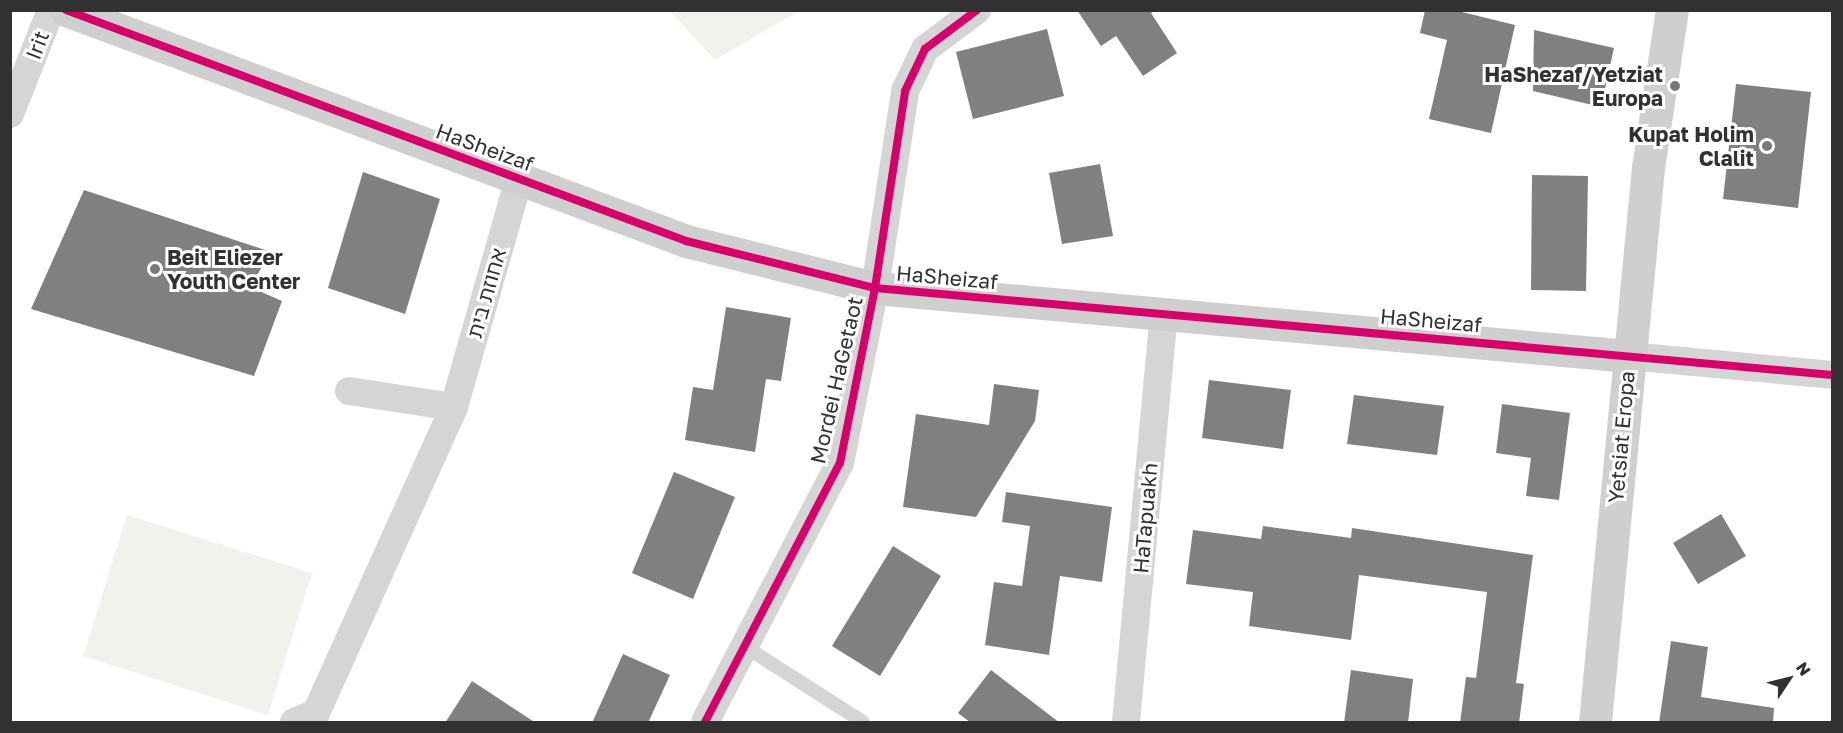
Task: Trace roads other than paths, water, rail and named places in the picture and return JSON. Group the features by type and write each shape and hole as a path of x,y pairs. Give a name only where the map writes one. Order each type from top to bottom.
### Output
{"street":[{"name":"Irit","path":"10,114 51,10"},
{"name":"HaSheizaf","path":"66,10 686,241 875,288 1833,375"},
{"name":"Mordei HaGetaot","path":"705,723 840,463 875,288 906,91 925,48 977,10"},
{"name":"Yetsiat Eropa","path":"1595,723 1629,356 1663,42 1672,10"},
{"name":"אחוזת בית","path":"294,723 316,713 454,407 519,179"},
{"name":"HaTapuakh","path":"1126,723 1164,314"},
{"path":"349,391 454,407"}],"lane":[{"path":"744,646 863,723"}],"place":[{"name":"HaShezaf/Yetziat Europa","path":"1675,86"},
{"name":"Kupat Holim Clalit","path":"1767,146"},
{"name":"Beit Eliezer Youth Center","path":"155,269"}]}
